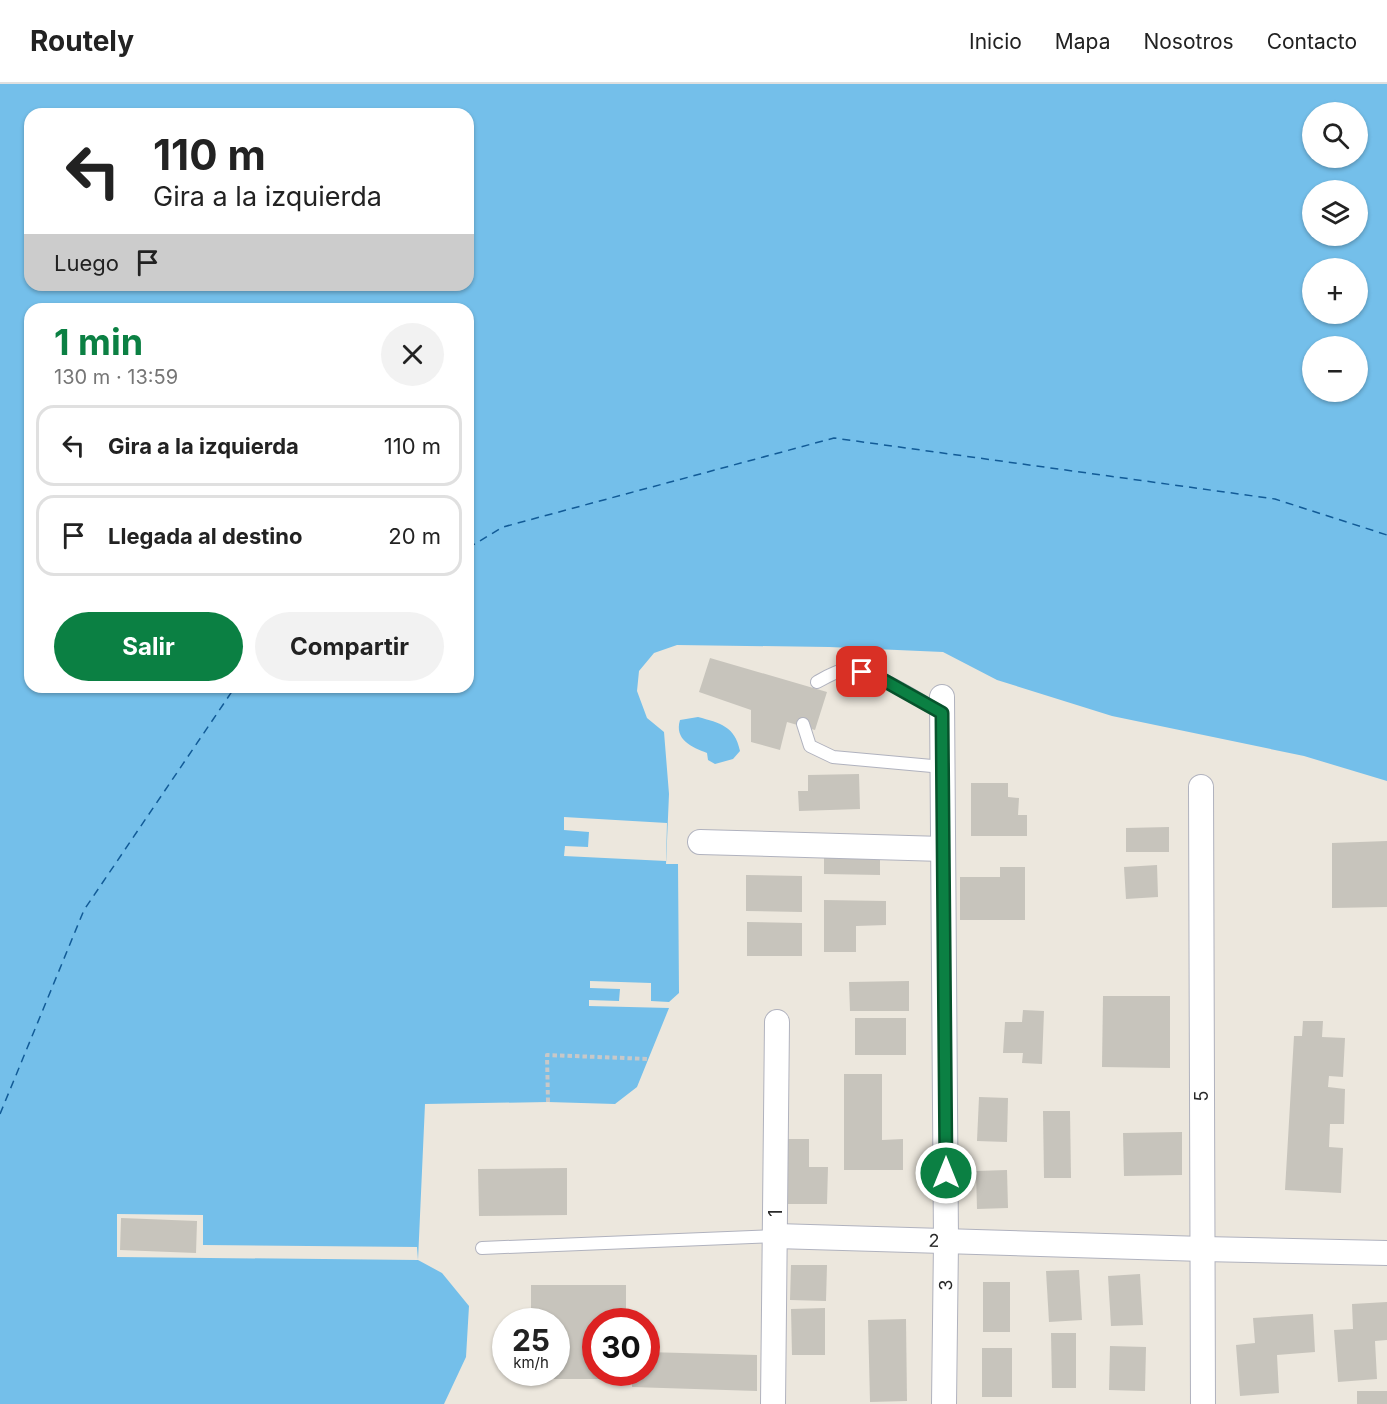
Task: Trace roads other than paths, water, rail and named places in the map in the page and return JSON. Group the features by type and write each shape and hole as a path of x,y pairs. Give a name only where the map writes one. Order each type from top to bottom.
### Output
{"street":[{"name":"3","path":"942,705 946,1242 944,1404"},
{"name":"5","path":"1201,787 1203,1404"},
{"path":"700,842 943,849"},
{"name":"1","path":"773,1404 777,1022"},
{"name":"2","path":"776,1236 1203,1250 1387,1253"}],"lane":[{"path":"817,682 831,674 849,669 876,676 942,705"},
{"path":"803,724 810,746 833,757 943,767"},
{"name":"2","path":"482,1248 776,1236"}],"water":[{"path":"0,84 1387,84 1387,781 1304,756 1112,716 997,680 943,652 829,647 677,645 654,653 639,671 637,691 647,718 664,732 669,794 666,864 678,864 679,993 669,1002 669,1008 637,1087 615,1104 548,1102 425,1104 418,1260 442,1273 469,1306 466,1357 444,1404 0,1404"},
{"path":"698,717 720,724 730,731 740,751 733,759 715,764 708,760 707,753 690,745 682,738 680,720"}]}
